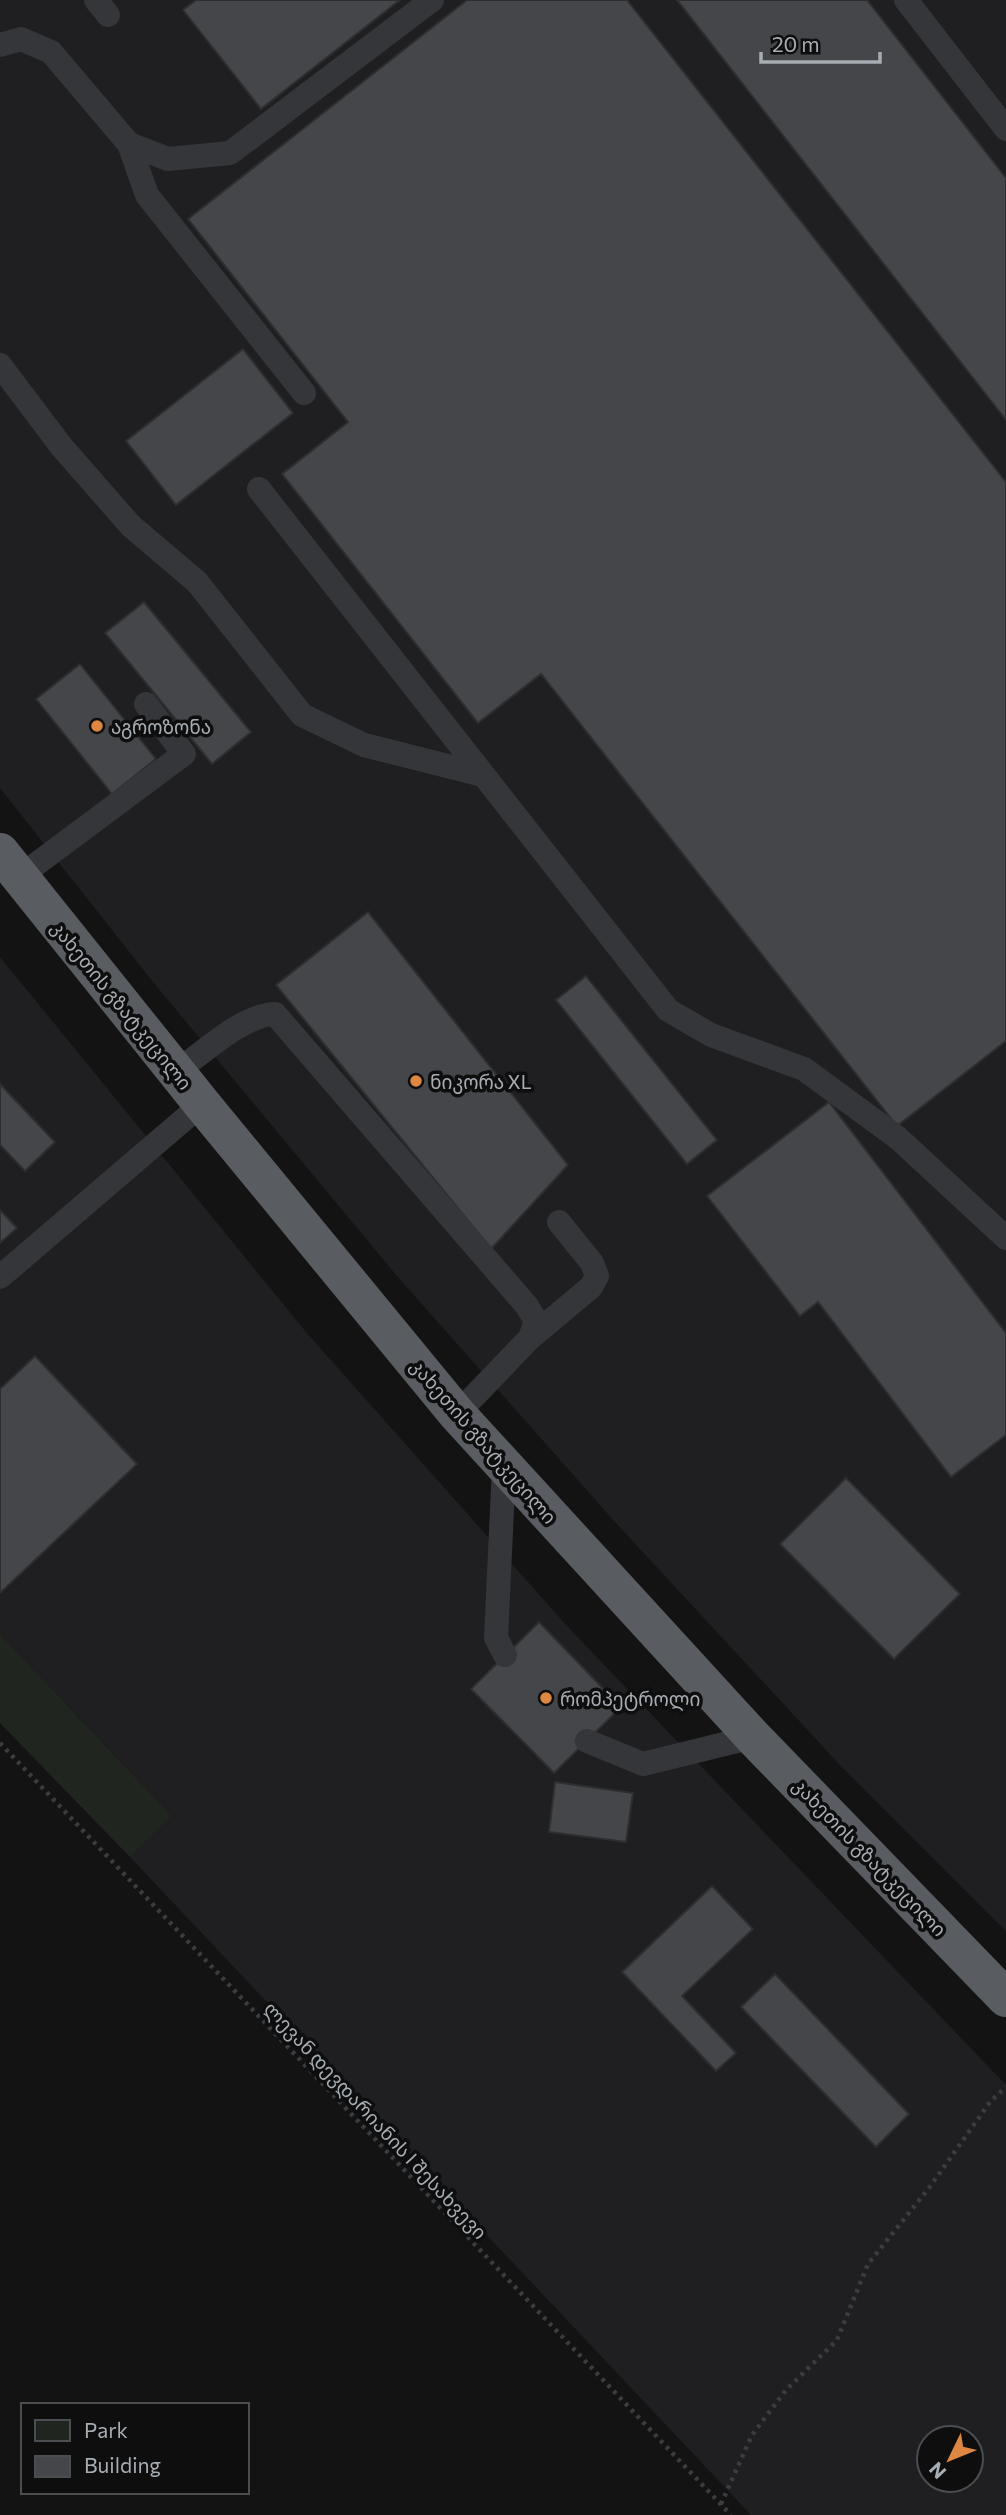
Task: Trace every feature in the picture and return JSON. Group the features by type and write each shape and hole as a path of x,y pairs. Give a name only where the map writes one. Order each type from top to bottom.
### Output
{"highway":[{"name":"კახეთის გზატკეცილი","path":"10,864 202,1104 457,1414 753,1737 1006,1998"}],"lane":[{"path":"130,144 168,159 230,153 432,0"},
{"path":"906,0 1006,129"},
{"path":"0,45 21,39 51,52 130,144 148,195 304,393"},
{"path":"0,365 61,446 131,526 197,582 302,715 364,745 483,775"},
{"path":"259,489 668,1010 711,1035 804,1069 898,1138 1006,1238"},
{"path":"10,864 184,754 146,704"},
{"path":"176,1072 241,1025 265,1015 275,1014 527,1306 536,1321 530,1338"},
{"path":"0,1277 202,1104"},
{"path":"457,1414 530,1338 591,1287 597,1276 592,1263 559,1222"},
{"path":"504,1467 496,1637 505,1655"},
{"path":"587,1741 643,1765 753,1737"}],"path":[{"name":"ლევან დევდარიანის I შესახვევი","path":"0,1744 731,2515"},
{"path":"721,2504 752,2435 786,2390 837,2340 868,2264 929,2188 990,2102 1006,2087"}],"shaded area":[{"path":"0,0 1006,0 1006,1931 838,1763 615,1522 396,1275 153,982 0,788"},
{"path":"0,957 306,1332 567,1626 1006,2085 1006,2515 751,2515 130,1857 172,1816 0,1634"}],"green space":[{"path":"0,1634 172,1816 130,1857 0,1723"}],"building":[{"path":"196,0 400,0 261,109 183,10"},
{"path":"467,0 627,0 1006,482 1006,1041 897,1126 541,674 478,723 282,474 348,422 188,219"},
{"path":"677,0 867,0 1006,178 1006,420"},
{"path":"243,349 293,413 176,505 126,441"},
{"path":"144,602 251,732 212,764 105,633"},
{"path":"80,664 156,759 112,794 36,699"},
{"path":"368,912 568,1165 491,1249 276,985"},
{"path":"586,976 717,1140 687,1164 556,1000"},
{"path":"0,1084 55,1142 25,1171 0,1145"},
{"path":"829,1102 1006,1333 1006,1435 951,1477 818,1302 800,1316 707,1196"},
{"path":"0,1210 17,1228 0,1243"},
{"path":"35,1356 137,1464 0,1593 0,1389"},
{"path":"846,1478 960,1594 894,1659 780,1544"},
{"name":"რომპეტროლი","path":"539,1622 621,1707 554,1773 471,1689"},
{"path":"555,1782 633,1793 626,1842 549,1832"},
{"path":"712,1886 753,1929 682,1996 736,2053 716,2071 622,1972"},
{"path":"775,1974 909,2114 876,2147 741,2007"}],"place":[{"name":"აგროზონა","path":"97,726"},
{"name":"ნიკორა XL","path":"416,1081"},
{"name":"რომპეტროლი","path":"546,1698"}]}
